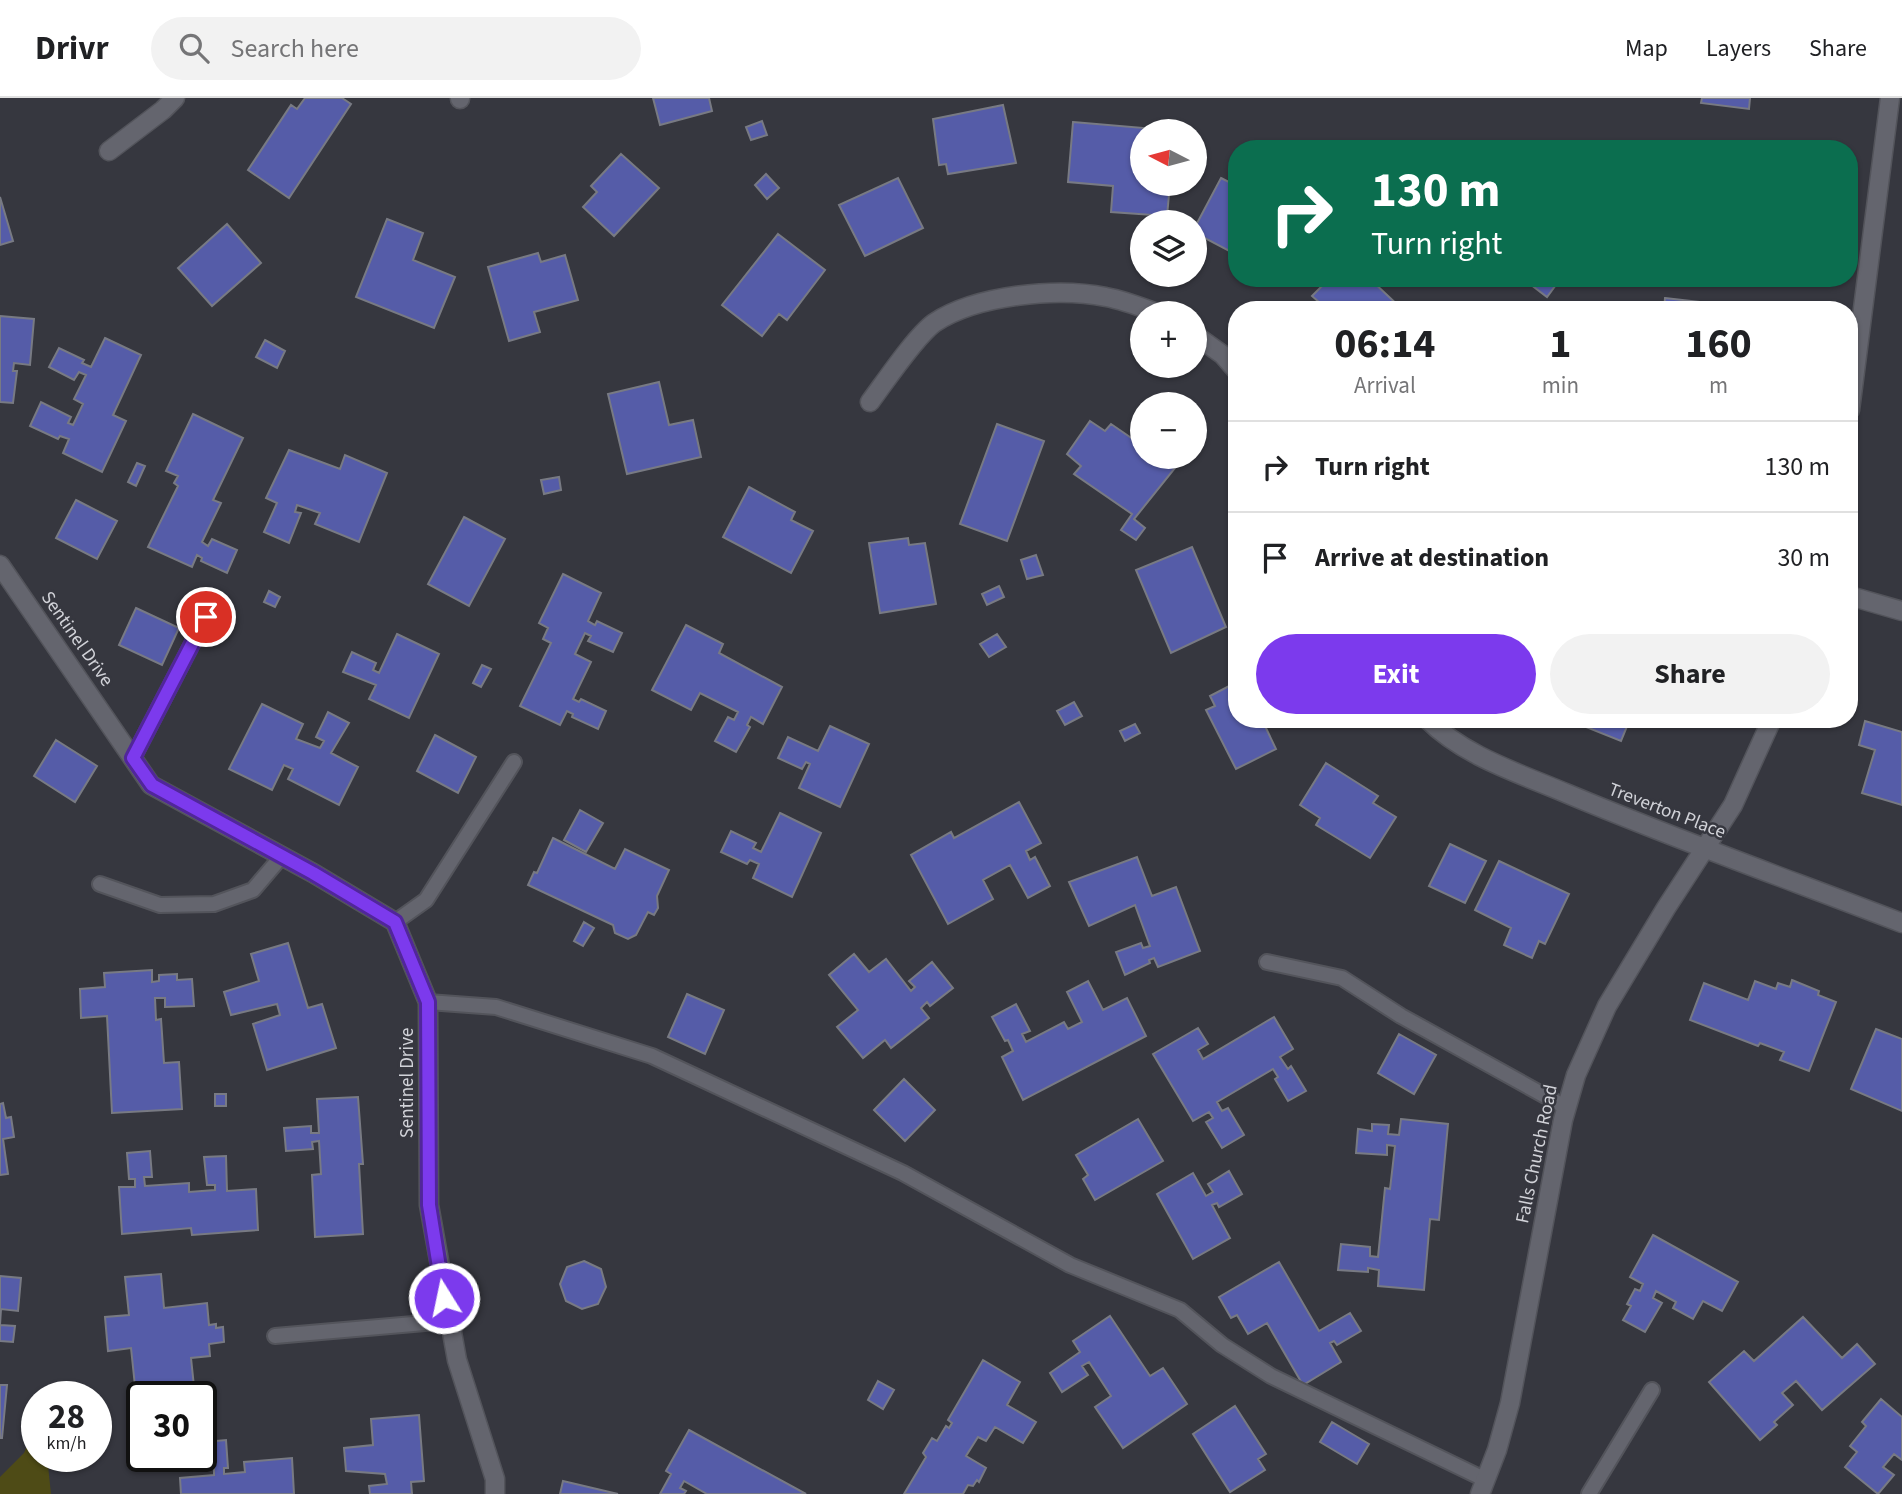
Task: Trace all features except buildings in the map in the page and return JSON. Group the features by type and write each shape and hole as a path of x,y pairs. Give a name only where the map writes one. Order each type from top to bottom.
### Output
{"street":[{"path":"109,151 175,98"},
{"path":"1858,348 1890,98"},
{"path":"870,402 933,324 960,311 995,300 1063,293 1106,297 1130,305"},
{"path":"1207,344 1228,361"},
{"name":"Sentinel Drive","path":"0,565 152,785 395,922 428,1002 429,1205 448,1321 457,1360 495,1479 495,1494"},
{"path":"1858,598 1902,611"},
{"name":"Treverton Place","path":"1436,728 1499,766 1706,850 1902,923"},
{"name":"Falls Church Road","path":"1484,1489 1510,1403 1567,1108 1576,1075 1607,1006 1666,908 1733,806 1768,728"}],"lane":[{"path":"133,758 206,617"},
{"path":"395,922 426,900 514,762"},
{"path":"100,884 160,905 214,904 253,890 282,856"},
{"path":"1268,962 1342,978 1401,1016 1567,1108"},
{"path":"428,1002 496,1007 652,1056 903,1174 1070,1265 1180,1310 1222,1345 1271,1376 1484,1489"},
{"path":"275,1336 448,1321"},
{"path":"1589,1494 1652,1390"}],"shaded area":[{"path":"21,1456 21,1472 49,1472 51,1494 0,1494 0,1477"}],"route":[{"path":"206,617 133,758 152,785 313,873 395,922 428,1002 429,1205 444,1298"}]}
